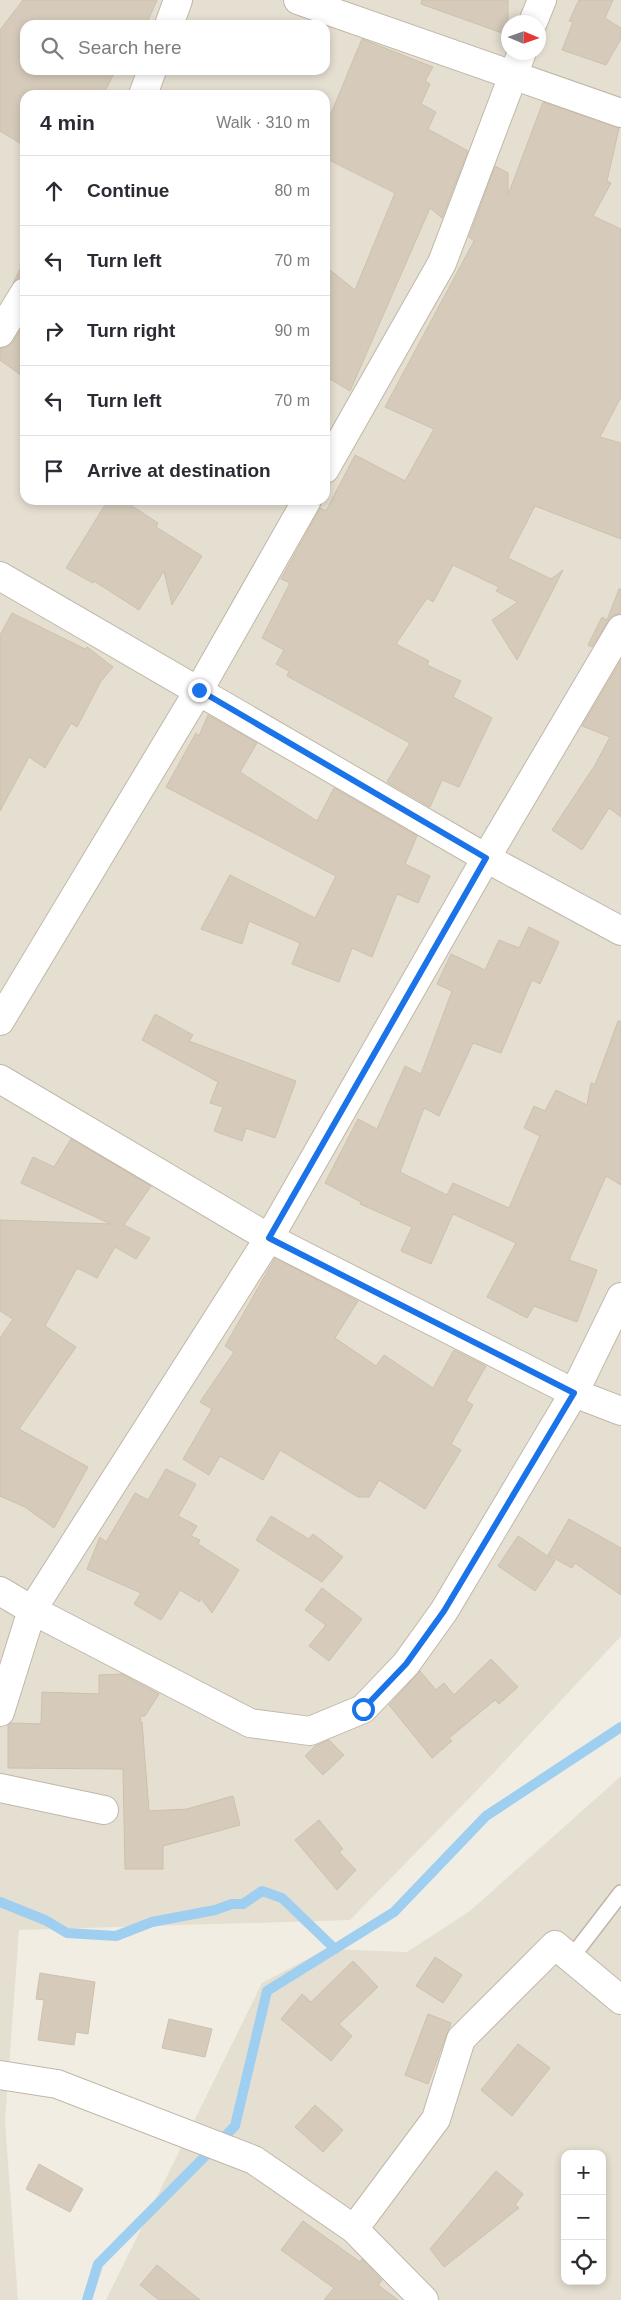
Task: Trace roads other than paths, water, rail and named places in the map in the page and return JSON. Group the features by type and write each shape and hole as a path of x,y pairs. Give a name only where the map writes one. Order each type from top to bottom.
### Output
{"street":[{"path":"171,20 178,0"},
{"path":"298,0 518,64 621,113"},
{"path":"536,15 542,0"},
{"path":"330,460 442,263 518,64"},
{"path":"145,90 150,75"},
{"path":"0,333 20,300"},
{"path":"0,1021 199,690 304,505"},
{"path":"0,576 486,858 621,931"},
{"path":"0,1712 32,1610 269,1238 486,858 621,629"},
{"path":"0,1079 269,1238 574,1393 621,1411"},
{"path":"0,1591 32,1610 250,1723 310,1731 363,1709 406,1664 444,1611 574,1393 621,1297"},
{"path":"0,1788 104,1810"},
{"path":"354,2229 436,2119 461,2039 555,1945 621,2000"},
{"path":"0,2075 57,2084 254,2160 354,2229 424,2300"}],"lane":[{"path":"571,1958 621,1893"}],"waterway":[{"path":"87,2300 98,2264 235,2126 267,1991 394,1912 486,1816 621,1727"},
{"path":"0,1902 45,1920 67,1933 116,1936 152,1922 215,1910 232,1904 243,1904 262,1891 282,1898 335,1949"}]}
